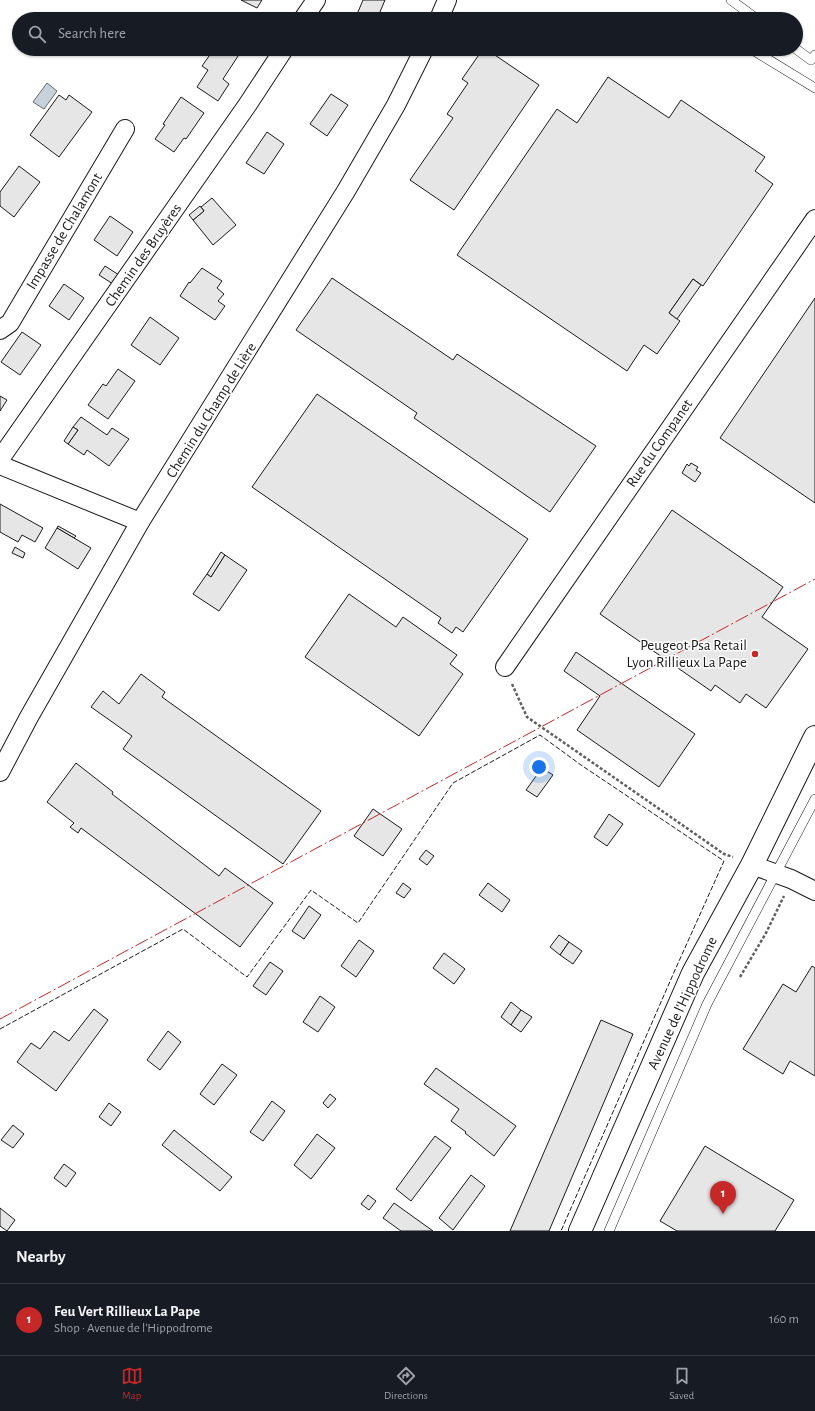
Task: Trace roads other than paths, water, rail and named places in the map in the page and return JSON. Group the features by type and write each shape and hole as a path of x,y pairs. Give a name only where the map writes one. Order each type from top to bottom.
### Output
{"main road":[{"name":"Avenue de l'Hippodrome","path":"580,1231 693,973 752,865 815,737"}],"street":[{"path":"308,12 316,0"},
{"path":"442,12 447,0"},
{"name":"Chemin des Bruyères","path":"0,459 248,104 279,56"},
{"name":"Chemin du Champ de Lière","path":"0,772 29,717 140,522 346,191 396,105 420,56"},
{"name":"Impasse de Chalamont","path":"0,330 10,323 125,129"},
{"name":"Rue du Companet","path":"505,667 815,219"},
{"path":"0,465 140,522"},
{"path":"752,865 784,876 815,891"}],"lane":[{"path":"731,0 746,12"},
{"path":"803,54 811,60 815,55"},
{"path":"762,56 815,88"},
{"name":"Avenue de l'Hippodrome","path":"609,1231 707,1004 784,876 815,799"}],"place":[{"name":"Peugeot Psa Retail Lyon Rillieux La Pape","path":"755,654"},
{"name":"Feu Vert Rillieux La Pape","path":"723,1214"}]}
